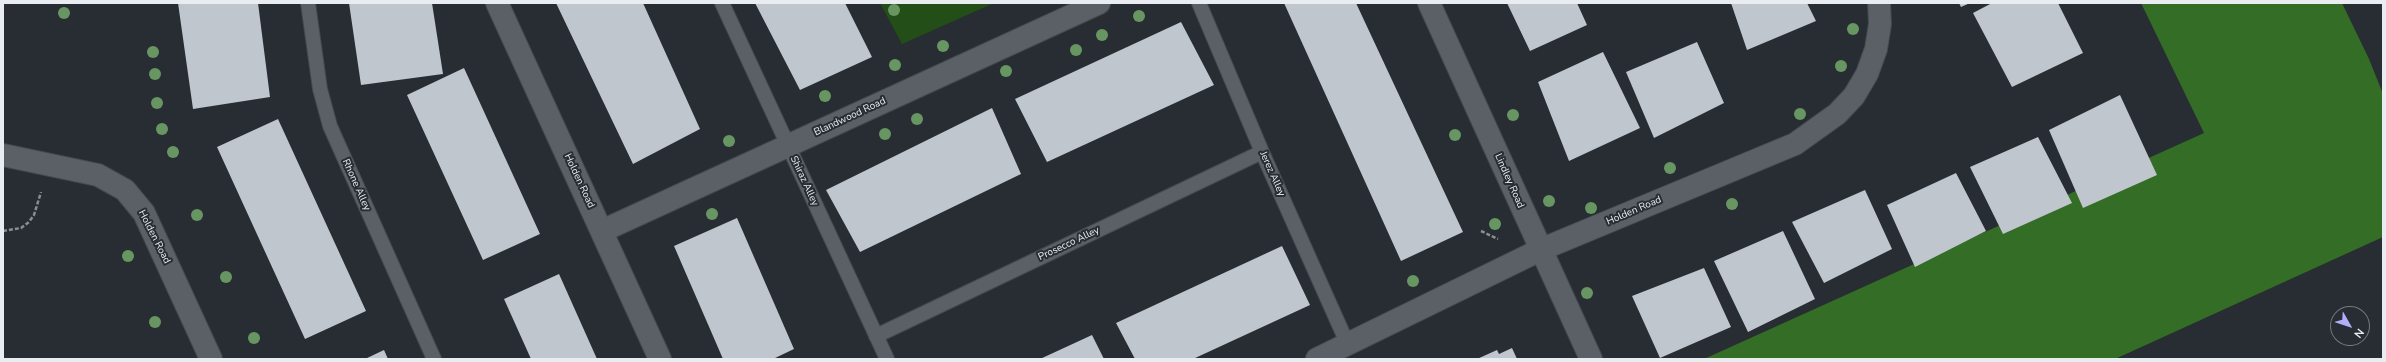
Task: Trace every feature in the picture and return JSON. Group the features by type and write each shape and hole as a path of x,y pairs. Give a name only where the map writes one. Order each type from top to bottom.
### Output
{"street":[{"name":"Holden Road","path":"497,3 660,359"},
{"name":"Blandwood Road","path":"602,231 1099,3"},
{"name":"Lindley Road","path":"1429,3 1540,250 1591,359"},
{"name":"Holden Road","path":"1317,359 1540,250 1795,144 1820,128 1837,114 1854,96 1867,74 1877,43 1880,24 1879,3"},
{"name":"Holden Road","path":"3,155 98,175 125,190 144,213 211,359"}],"lane":[{"name":"Rhone Alley","path":"308,3 320,89 330,126 434,359"},
{"name":"Shiraz Alley","path":"722,3 887,359"},
{"name":"Jerez Alley","path":"1199,3 1262,152 1348,345"},
{"name":"Prosecco Alley","path":"876,336 1262,152"}],"path":[{"path":"3,230 21,228 29,222 34,216 41,192"},
{"path":"1481,231 1499,239"}],"green space":[{"path":"880,3 994,3 902,44"},
{"path":"2141,3 2342,3 2369,59 2383,94 2383,237 2115,359 1704,359 2204,133"}],"building":[{"path":"178,3 258,3 270,97 193,109"},
{"path":"349,3 432,3 443,74 361,85"},
{"path":"556,3 643,3 700,129 633,164"},
{"path":"755,3 845,3 872,57 800,90"},
{"path":"1284,3 1356,3 1463,232 1401,261"},
{"path":"1507,3 1577,3 1587,25 1530,51"},
{"path":"1731,3 1807,3 1816,21 1747,50"},
{"path":"1959,3 1970,3 1961,7"},
{"path":"1992,3 2058,3 2083,53 2012,87 1973,13"},
{"path":"1181,22 1214,85 1047,162 1015,99"},
{"path":"1697,42 1724,103 1654,138 1626,72"},
{"path":"1603,52 1640,128 1569,161 1538,82"},
{"path":"464,68 540,234 483,260 407,95"},
{"path":"2120,95 2157,175 2083,208 2049,130"},
{"path":"992,108 1021,174 860,252 826,190"},
{"path":"278,119 366,311 305,339 217,147"},
{"path":"2038,137 2072,203 2003,234 1970,167"},
{"path":"1956,173 1986,231 1915,267 1887,205"},
{"path":"1865,190 1892,249 1824,283 1792,222"},
{"path":"737,218 794,349 773,359 723,359 674,246"},
{"path":"1783,231 1815,299 1748,332 1714,261"},
{"path":"1282,246 1310,305 1193,359 1135,359 1116,323"},
{"path":"1704,268 1731,327 1660,358 1632,296"},
{"path":"559,274 597,359 531,359 504,299"},
{"path":"1092,335 1104,359 1040,359"},
{"path":"1512,348 1517,359 1477,359 1497,350 1499,354"},
{"path":"384,350 388,359 365,359"}]}
